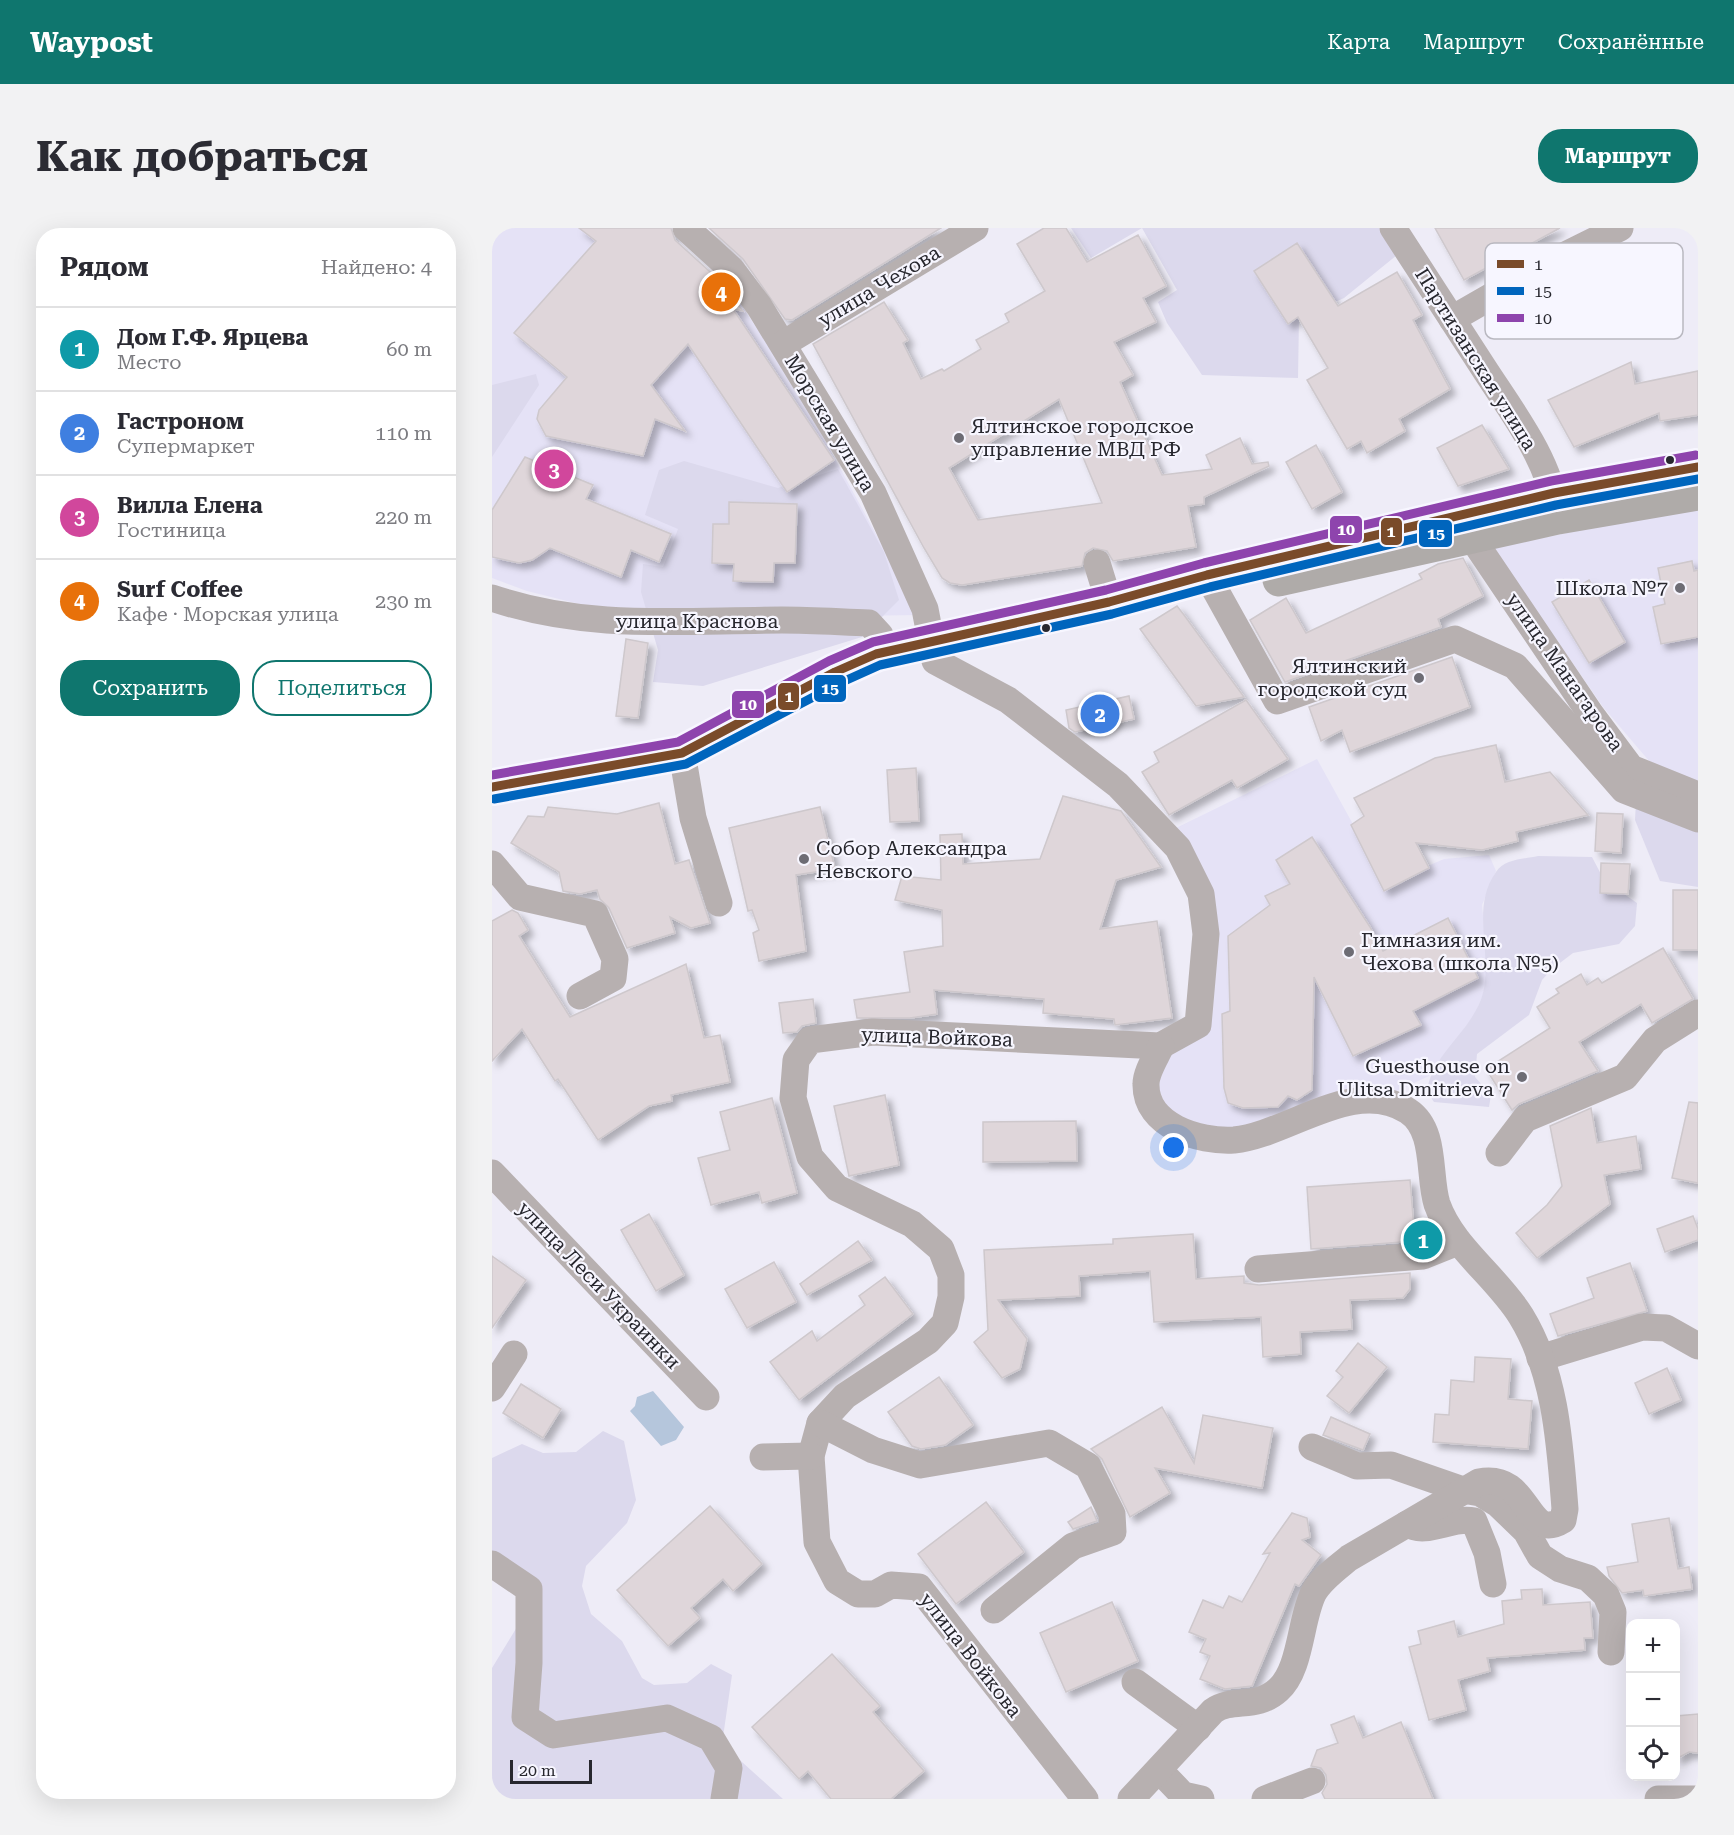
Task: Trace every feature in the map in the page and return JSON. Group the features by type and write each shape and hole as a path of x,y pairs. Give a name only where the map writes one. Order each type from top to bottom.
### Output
{"main road":[{"path":"492,788 682,753 835,672 876,654 934,652 1211,584 1556,506 1698,467"},
{"path":"1556,506 1698,494"},
{"path":"934,652 1109,602 1211,584"}],"street":[{"name":"Морская улица","path":"686,228 731,269 783,344 873,493 925,609 934,652"},
{"name":"улица Чехова","path":"783,344 975,228"},
{"name":"Партизанская улица","path":"1393,228 1508,405 1547,472 1556,506"},
{"path":"1590,243 1620,228"},
{"path":"1452,319 1485,300"},
{"name":"улица Манагарова","path":"1472,525 1476,544 1590,713 1631,768 1698,795"},
{"path":"1096,563 1109,602"},
{"path":"1211,584 1277,701 1455,639 1515,666 1624,790 1698,819"},
{"name":"улица Краснова","path":"492,598 525,609 613,622 714,623 782,620 869,623 880,635 880,648 876,654"},
{"path":"934,652 1008,700 1118,785 1178,848 1201,894 1206,934 1198,1025 1161,1046 1146,1082 1149,1106 1172,1128 1201,1136 1234,1140 1263,1133 1333,1106 1354,1102 1383,1103 1409,1112 1424,1130 1437,1204 1458,1242 1486,1269 1521,1317 1540,1358 1557,1428 1565,1509 1563,1520 1553,1526 1543,1526 1536,1521 1519,1495 1500,1481 1479,1482 1349,1558 1313,1593 1289,1672 1280,1689 1254,1704 1218,1707 1160,1771 1131,1799"},
{"path":"682,753 693,818 719,903"},
{"path":"492,864 520,897 595,914 615,959 613,978 580,996"},
{"path":"1498,1153 1525,1119 1625,1077 1655,1040 1698,1013"},
{"name":"улица Войкова","path":"1085,1799 919,1587 891,1585 875,1594 858,1594 837,1581 817,1542 811,1456 820,1423 845,1396 928,1341 945,1323 951,1297 951,1275 941,1249 934,1242 912,1224 837,1188 810,1157 793,1098 796,1060 810,1040 873,1032 1161,1046"},
{"name":"улица Леси Украинки","path":"492,1173 706,1397"},
{"path":"1258,1269 1423,1256 1458,1242"},
{"path":"1540,1358 1642,1327 1666,1328 1698,1346"},
{"path":"492,1388 514,1354"},
{"path":"820,1423 873,1450 920,1465 1049,1443 1089,1466 1112,1514 1113,1532 1073,1546 994,1610"},
{"path":"1312,1447 1357,1466 1391,1465 1463,1490 1480,1492 1498,1504 1526,1532 1540,1556 1560,1569 1588,1578 1606,1595 1613,1612 1611,1652"},
{"path":"763,1457 811,1456"},
{"path":"1406,1523 1414,1528 1462,1519 1474,1521 1487,1553 1493,1584"},
{"path":"492,1564 529,1589 525,1717 553,1735 667,1718 711,1738 729,1768 724,1799"},
{"path":"1135,1682 1198,1728"},
{"path":"1160,1771 1182,1796 1201,1799"},
{"path":"1265,1799 1312,1780"},
{"path":"1658,1799 1698,1799"}],"shaded area":[{"path":"492,228 662,228 738,300 797,389 920,615 639,619 527,591 492,578"},
{"path":"1071,228 1142,228 1091,258"},
{"path":"1142,228 1379,228 1397,255 1344,298 1299,318 1298,378 1202,375 1167,323 1158,302 1177,290"},
{"path":"536,374 539,385 492,457 492,385"},
{"path":"684,461 778,488 838,469 884,552 899,600 862,637 703,686 653,682 658,650 641,592 643,564 663,567 678,529 645,515 659,470","holes":["730,502 796,504 774,563 773,582 733,581 734,564 712,562 713,524 729,524"]},
{"path":"1698,506 1698,784 1650,762 1603,707 1493,548"},
{"name":"Гимназия им. Чехова (школа №5)","path":"1317,759 1386,884 1444,859 1489,855 1496,871 1482,905 1488,969 1483,995 1475,1014 1429,1076 1386,1096 1262,1127 1201,1130 1155,1104 1165,1052 1184,1044 1213,935 1174,829"},
{"path":"1636,802 1698,809 1698,887 1660,881 1635,820"},
{"path":"1538,856 1592,857 1604,880 1637,903 1635,926 1619,944 1573,953 1552,969 1542,980 1529,1015 1477,1054 1475,1077 1491,1095 1489,1107 1434,1102 1427,1092 1430,1078 1444,1054 1471,1019 1483,993 1486,963 1483,916 1488,886 1504,864"},
{"path":"603,1431 624,1441 636,1500 627,1523 586,1566 582,1586 591,1614 622,1641 642,1678 654,1685 687,1683 711,1664 732,1675 722,1744 783,1799 492,1799 492,1668 517,1627 523,1574 492,1553 492,1458 522,1444 543,1453 576,1452"}],"water":[{"path":"653,1391 684,1427 676,1440 661,1446 630,1411 635,1406 637,1397"}],"building":[{"path":"579,228 671,228 675,240 719,280 743,311 733,309 834,460 787,492 688,344 651,385 685,431 655,419 643,456 546,436 537,419 539,410 567,377 514,333 596,241"},
{"path":"709,228 941,228 792,320 785,319 743,259"},
{"path":"1044,228 1066,228 1087,262 1138,235 1166,286 1143,298 1156,322 1114,342 1133,375 1120,382 1162,475 1212,469 1206,455 1240,438 1252,464 1268,462 1269,466 1204,497 1204,504 1188,506 1196,547 1113,561 1107,551 1093,548 1085,553 1082,566 962,585 950,583 942,578 924,548 813,344 884,302 908,340 903,343 921,379 942,369 944,371 981,349 976,340 1009,322 1005,314 1045,291 1017,244","holes":["1059,399 1102,503 978,520 949,468"]},
{"path":"1435,228 1560,228 1532,243 1485,243 1485,269 1464,280"},
{"path":"1297,243 1338,306 1397,272 1422,315 1413,320 1450,389 1399,419 1405,431 1367,453 1361,441 1347,449 1307,380 1328,368 1298,317 1288,324 1254,271"},
{"path":"1631,362 1635,384 1698,371 1698,415 1660,421 1659,413 1574,447 1548,400"},
{"path":"1482,425 1509,469 1458,486 1437,448"},
{"path":"1316,445 1342,492 1312,509 1286,462"},
{"path":"525,457 593,485 586,499 671,534 659,562 631,550 621,577 550,548 532,560 519,563 492,557 492,510"},
{"path":"729,502 797,504 795,563 774,563 773,582 733,581 734,564 712,563 713,524 729,524"},
{"path":"1463,558 1483,596 1438,619 1441,627 1285,682 1250,620 1286,598 1306,633 1422,579 1419,574 1438,564"},
{"name":"Школа №7","path":"1692,561 1694,571 1698,570 1698,637 1661,644 1653,607 1665,604 1658,568"},
{"path":"1589,580 1625,642 1589,663 1552,602"},
{"path":"1177,606 1244,697 1196,706 1140,629"},
{"path":"626,639 648,643 638,718 616,716"},
{"name":"Ялтинский городской суд","path":"1452,657 1470,707 1350,752 1342,730 1321,741 1309,707"},
{"path":"1129,696 1134,719 1075,732 1069,728 1066,710"},
{"path":"1246,700 1288,759 1237,788 1232,780 1169,815 1142,772 1159,762 1154,752"},
{"path":"1496,745 1505,782 1550,772 1588,815 1516,832 1518,841 1482,850 1416,843 1429,868 1384,891 1351,825 1364,816 1354,798 1435,758"},
{"path":"916,768 919,821 890,822 887,770"},
{"path":"1063,796 1121,811 1161,867 1116,880 1100,929 1157,921 1172,1018 1115,1025 1114,1019 1043,1013 1044,999 934,990 937,1014 910,1018 857,1018 854,1000 910,992 904,952 943,946 942,910 895,900 902,876 941,880 940,835 962,834 963,864 1040,859"},
{"path":"659,803 675,864 689,860 710,923 691,928 670,917 675,933 627,948 609,908 600,899 597,890 580,894 563,891 559,872 511,843 528,816 544,817 548,807 617,814"},
{"name":"Собор Александра Невского","path":"820,807 835,869 796,875 806,951 759,961 753,933 759,930 752,910 748,911 729,828"},
{"path":"1597,813 1623,814 1621,853 1595,851"},
{"path":"1312,837 1383,951 1448,918 1478,978 1413,1011 1421,1025 1353,1056 1314,977 1312,1090 1297,1100 1288,1096 1278,1107 1243,1108 1228,1103 1224,1088 1222,1014 1230,1011 1228,936 1270,905 1265,896 1290,884 1276,860"},
{"path":"1601,863 1630,864 1628,894 1600,893"},
{"path":"1673,890 1698,890 1698,950 1673,950"},
{"path":"512,910 518,913 528,930 519,936 570,1017 686,964 704,1038 720,1035 730,1082 671,1095 672,1101 649,1106 598,1140 558,1079 555,1081 522,1029 492,1061 492,921"},
{"path":"1663,948 1693,999 1652,1023 1641,1004 1579,1042 1598,1071 1519,1104 1512,1110 1486,1069 1550,1028 1537,1007 1559,993 1556,989 1581,974 1587,985 1598,978 1602,983"},
{"path":"813,999 816,1023 802,1026 797,1032 783,1033 779,1003"},
{"path":"885,1095 899,1165 849,1176 834,1106"},
{"path":"772,1098 797,1193 762,1203 759,1192 711,1205 698,1158 730,1150 720,1112"},
{"path":"1689,1102 1698,1103 1698,1183 1672,1178"},
{"path":"1591,1108 1597,1143 1636,1136 1641,1169 1604,1175 1610,1204 1537,1258 1516,1233 1547,1205 1562,1186 1550,1126"},
{"path":"1076,1121 1077,1161 983,1162 983,1122"},
{"path":"1410,1180 1415,1241 1311,1249 1307,1187"},
{"path":"649,1214 684,1275 656,1291 621,1230"},
{"path":"1693,1216 1698,1229 1698,1240 1665,1252 1657,1229"},
{"path":"1193,1234 1196,1279 1244,1276 1244,1283 1259,1285 1410,1273 1410,1289 1403,1298 1350,1300 1352,1329 1300,1332 1301,1354 1263,1357 1261,1317 1154,1322 1150,1271 1079,1276 1080,1296 998,1300 1027,1339 1020,1369 1002,1378 974,1342 988,1330 984,1250 1113,1244 1113,1239"},
{"path":"858,1241 872,1260 807,1295 800,1284"},
{"path":"492,1256 526,1280 492,1328"},
{"path":"774,1262 796,1302 747,1328 725,1289"},
{"path":"1630,1263 1647,1311 1558,1336 1550,1314 1594,1298 1587,1278"},
{"path":"885,1277 913,1314 799,1400 770,1362 812,1331 817,1341 865,1305 859,1296"},
{"path":"1358,1343 1387,1367 1349,1413 1327,1396 1343,1377 1336,1371"},
{"path":"1475,1357 1511,1359 1508,1399 1532,1401 1528,1449 1433,1442 1435,1414 1449,1415 1451,1380 1474,1382"},
{"path":"1667,1368 1681,1400 1649,1414 1635,1383"},
{"path":"939,1377 973,1425 945,1445 921,1449 912,1446 888,1412"},
{"path":"521,1384 561,1409 543,1438 503,1413"},
{"path":"1162,1407 1194,1463 1203,1415 1273,1428 1262,1488 1155,1468 1170,1493 1130,1517 1102,1459 1091,1449"},
{"path":"1331,1417 1370,1434 1363,1450 1323,1435"},
{"path":"986,1502 1024,1552 956,1604 918,1554"},
{"path":"710,1506 762,1564 733,1591 723,1579 691,1608 700,1618 668,1646 617,1590"},
{"path":"1091,1507 1097,1521 1073,1529 1068,1522"},
{"path":"1292,1513 1307,1518 1310,1537 1302,1540 1321,1555 1299,1586 1295,1584 1252,1686 1225,1689 1200,1679 1210,1656 1200,1652 1206,1639 1189,1632 1203,1600 1223,1608 1229,1596 1242,1602 1270,1553 1263,1554"},
{"path":"1669,1518 1678,1569 1689,1567 1692,1589 1644,1596 1643,1590 1622,1593 1609,1576 1607,1567 1638,1562 1632,1524"},
{"path":"1542,1589 1543,1605 1590,1602 1593,1638 1584,1638 1585,1650 1487,1658 1490,1671 1458,1680 1466,1710 1429,1720 1409,1647 1421,1644 1418,1631 1454,1621 1458,1637 1504,1624 1502,1601 1522,1599 1521,1590"},
{"path":"1112,1602 1138,1661 1066,1692 1040,1633"},
{"path":"832,1654 880,1706 873,1712 924,1771 891,1799 831,1799 808,1771 799,1779 752,1727"},
{"path":"1698,1714 1698,1753 1689,1752 1680,1757 1680,1716"},
{"path":"1354,1716 1363,1738 1401,1722 1433,1799 1325,1799 1322,1793 1327,1784 1326,1775 1321,1768 1311,1766 1317,1750 1338,1743 1331,1725"}],"transit line":[{"name":"10","path":"492,775 678,742 829,661 873,642 1106,590 1204,563 1551,481 1696,455"},
{"name":"1","path":"492,787 682,753 835,672 876,654 1109,602 1207,575 1554,493 1698,467"},
{"name":"15","path":"494,799 686,764 840,683 880,665 1112,614 1210,587 1556,505 1698,479"}],"place":[{"name":"Surf Coffee","path":"721,292"},
{"name":"Ялтинское городское управление МВД РФ","path":"959,438"},
{"name":"Вилла Елена","path":"554,469"},
{"name":"Школа №7","path":"1680,588"},
{"name":"Ялтинский городской суд","path":"1419,678"},
{"name":"Гастроном","path":"1100,714"},
{"name":"Собор Александра Невского","path":"804,859"},
{"name":"Гимназия им. Чехова (школа №5)","path":"1349,952"},
{"name":"Guesthouse on Ulitsa Dmitrieva 7","path":"1522,1077"},
{"name":"Дом Г.Ф. Ярцева","path":"1423,1240"}]}
